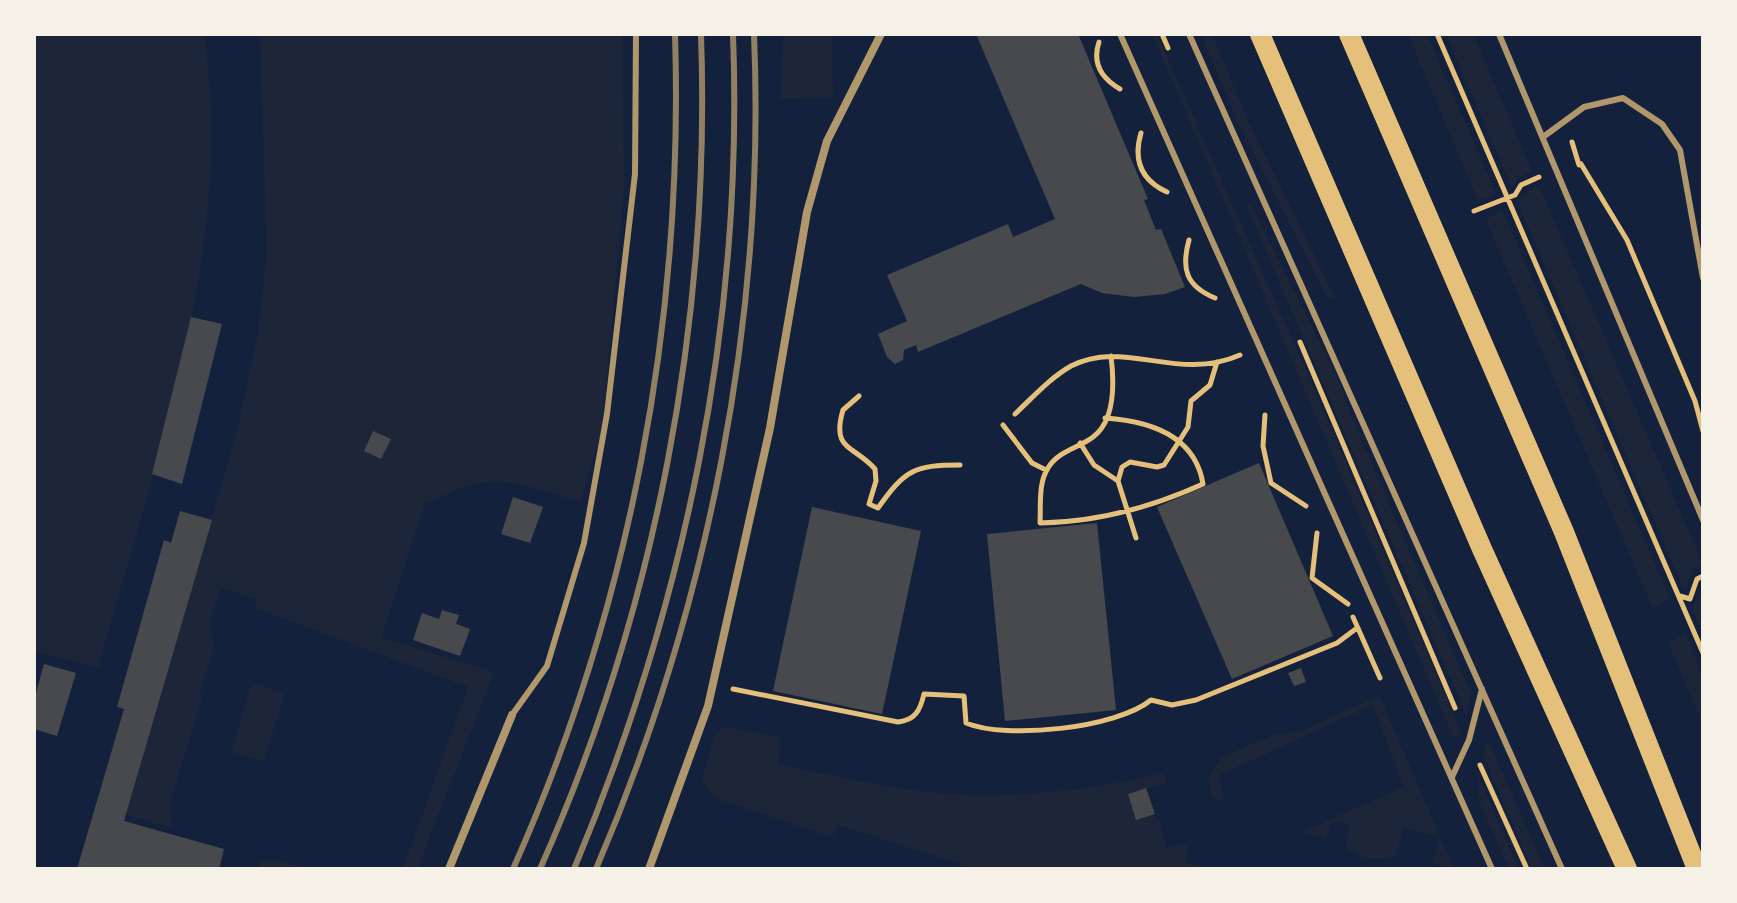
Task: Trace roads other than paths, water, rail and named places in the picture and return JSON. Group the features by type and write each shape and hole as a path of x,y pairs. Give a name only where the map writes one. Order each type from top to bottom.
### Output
{"main road":[{"path":"1260,34 1476,534 1627,869"},
{"path":"1349,34 1564,532 1697,869"}],"street":[{"path":"649,869 708,706 770,428 807,212 827,141 881,34"},
{"path":"449,869 512,715"}],"lane":[{"path":"512,715 547,666 584,543 607,414 635,174 636,34"},
{"path":"1120,34 1492,869"},
{"path":"1189,34 1562,869"},
{"path":"1501,35 1702,516"},
{"path":"1543,137 1584,107 1623,98 1662,124 1680,150 1703,278"},
{"path":"1452,777 1469,740 1482,689"}],"railway":[{"path":"513,869 554,770 589,668 618,565 641,460 659,355 670,248 675,141 675,34"},
{"path":"540,869 581,770 616,669 645,566 668,461 685,355 696,248 702,141 701,34"},
{"path":"574,869 613,769 647,667 676,564 699,460 717,355 728,249 734,142 733,34"},
{"path":"596,869 670,668 722,460 739,354 750,248 755,141 754,34"}]}
